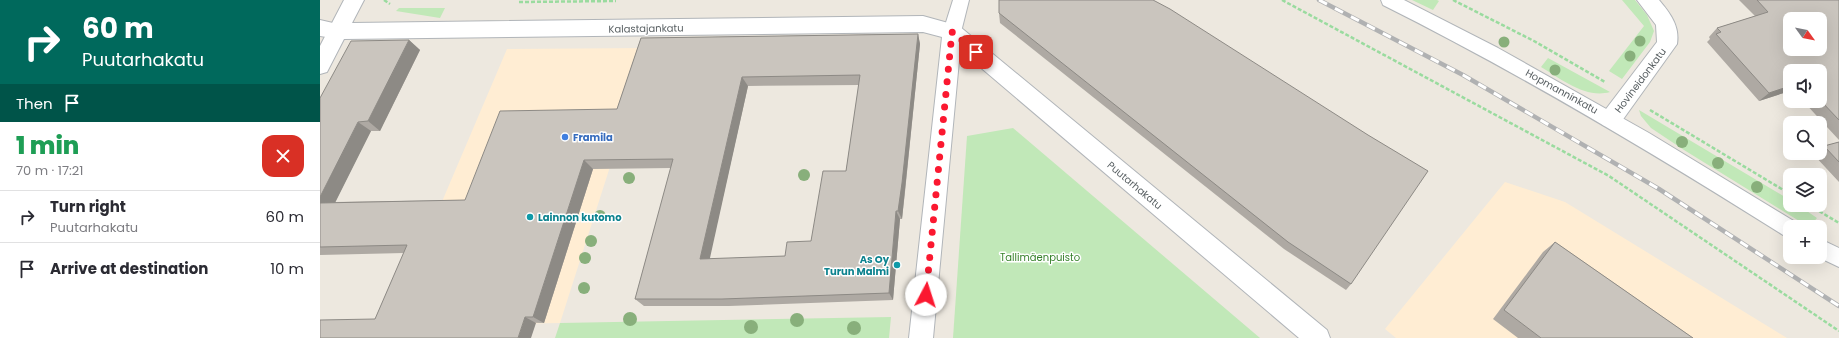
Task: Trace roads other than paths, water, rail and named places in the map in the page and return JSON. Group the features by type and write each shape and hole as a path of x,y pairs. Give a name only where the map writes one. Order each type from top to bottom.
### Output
{"street":[{"path":"320,66 329,29 354,0"},
{"name":"Hovineidonkatu","path":"1611,119 1667,44 1668,30 1665,21 1648,0"},
{"name":"Kalastajankatu","path":"329,29 923,24 952,32"},
{"path":"922,338 952,32"},
{"name":"Puutarhakatu","path":"952,32 1318,338"}],"lane":[{"path":"952,32 961,0"},
{"name":"Hopmanninkatu","path":"1389,0 1498,56 1611,119 1783,225"},
{"path":"1827,252 1839,258"}],"railway":[{"path":"1319,0 1463,75 1659,189 1839,306"}],"place":[{"name":"Framila","path":"565,137"},
{"name":"Lainnon kutomo","path":"530,217"},
{"name":"As Oy Turun Malmi","path":"897,265"}],"park label":[{"name":"Tallimäenpuisto","path":"1040,257"}]}
